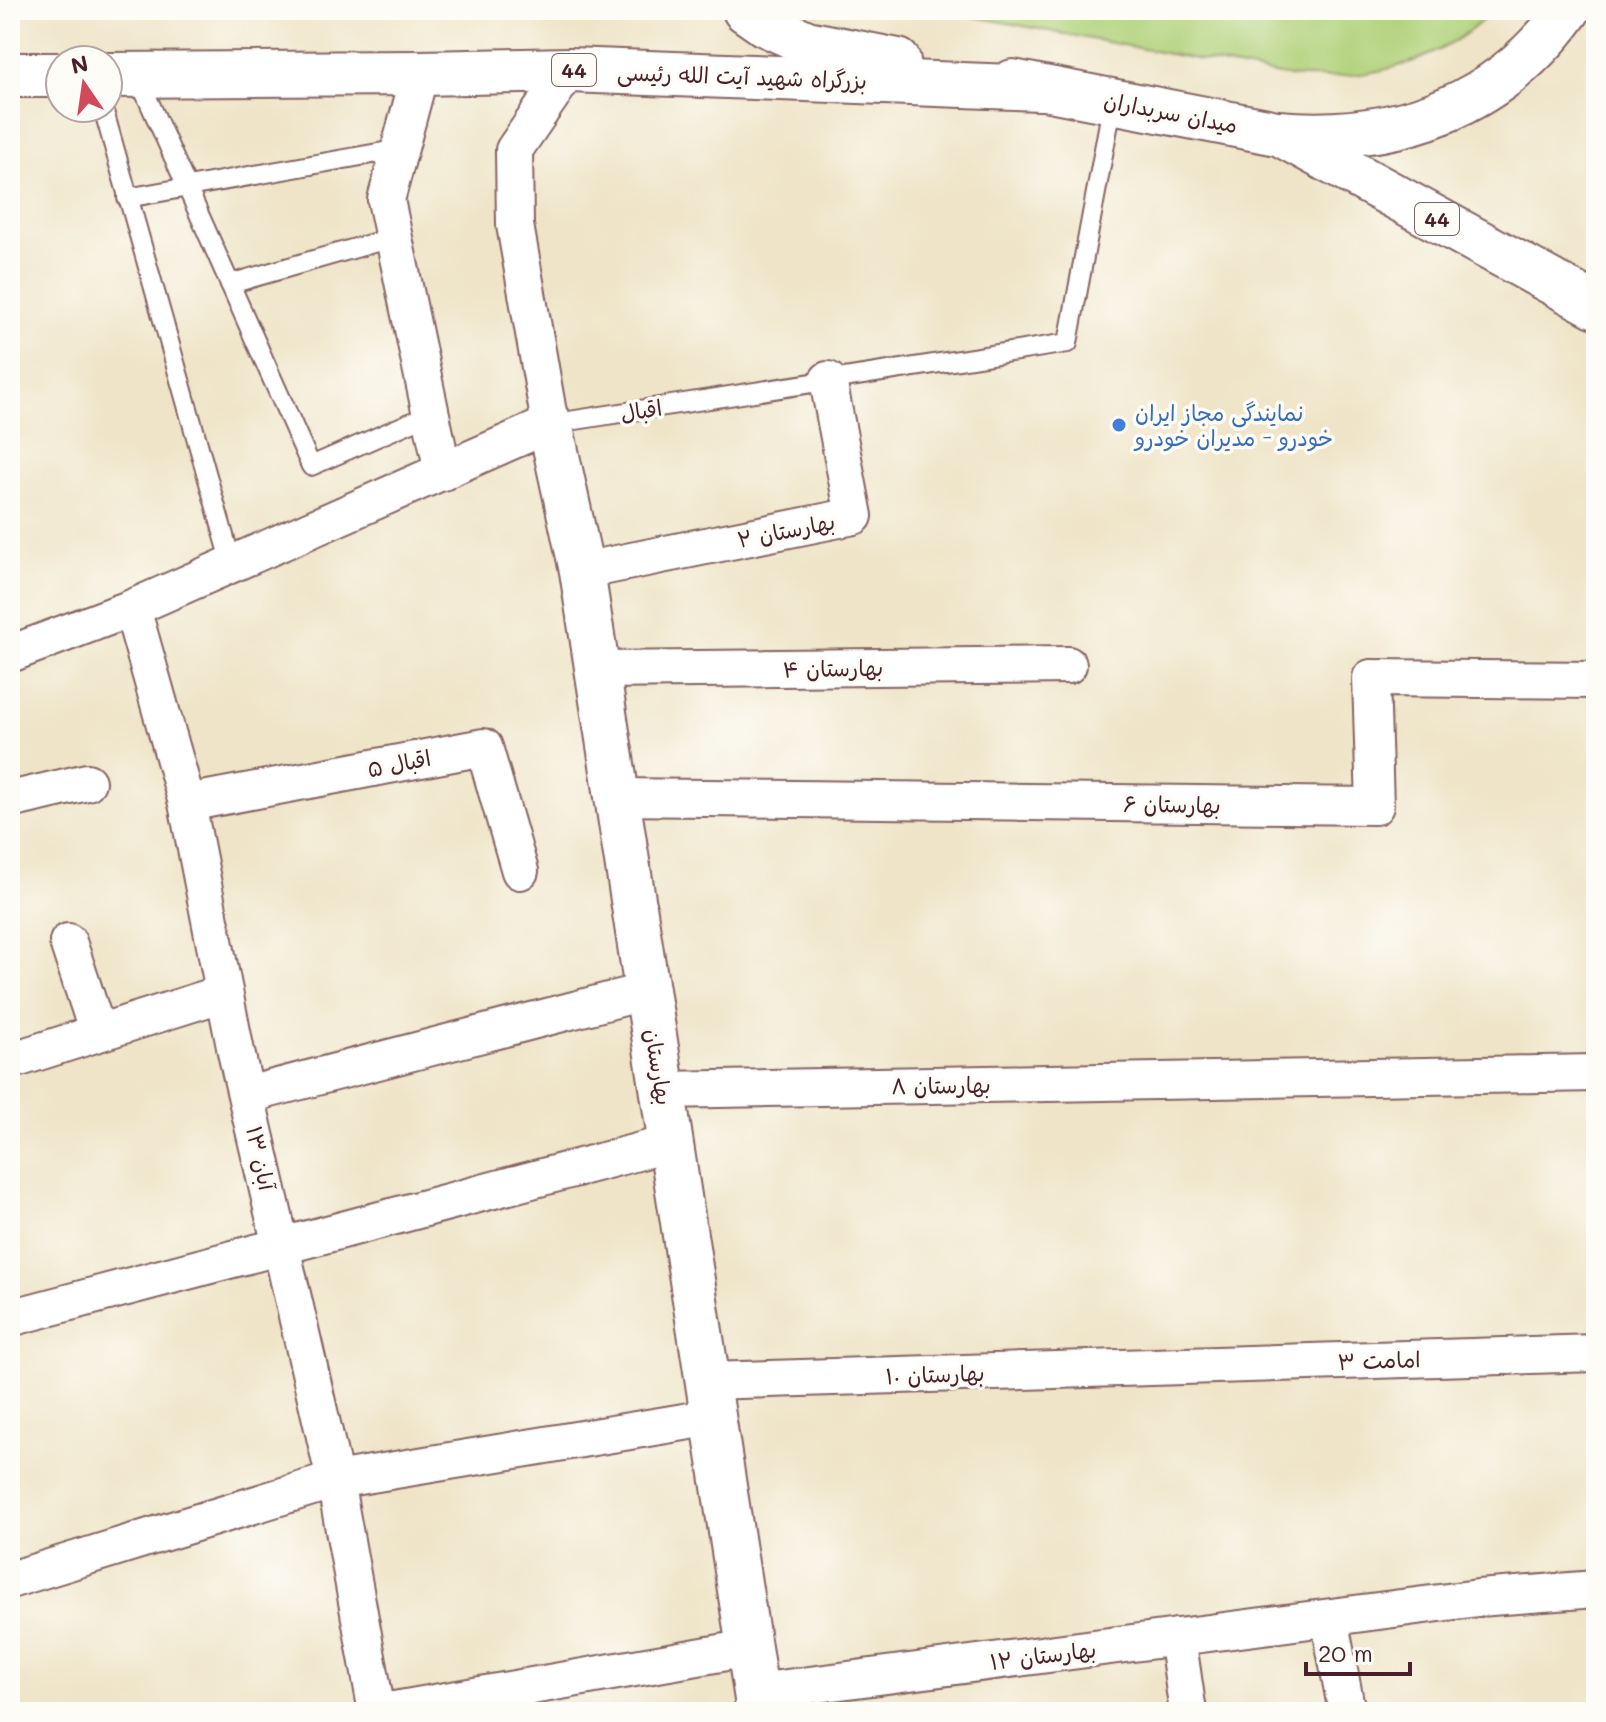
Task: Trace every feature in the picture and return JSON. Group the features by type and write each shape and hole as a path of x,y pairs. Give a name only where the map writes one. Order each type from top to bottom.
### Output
{"main road":[{"name":"میدان سربداران","path":"745,10 765,24 807,43 1277,133 1321,136 1365,133 1410,124 1451,108 1491,86 1526,58 1568,10"},
{"name":"بزرگراه شهید آیت الله رئیسی","path":"124,75 569,70 1040,88"},
{"name":"44","path":"1277,133 1596,306"},
{"name":"بهارستان","path":"550,424 582,571 757,1702"}],"street":[{"path":"550,424 515,225 514,150 569,70"},
{"path":"420,73 386,200 443,472"},
{"name":"بهارستان ۲","path":"582,571 854,516 828,380"},
{"name":"اقبال","path":"10,654 132,608 550,424"},
{"name":"۱۳ آبان","path":"132,608 187,803 224,993 335,1480 377,1712"},
{"name":"بهارستان ۴","path":"597,670 1068,665"},
{"name":"بهارستان ۶","path":"617,797 1375,806 1371,678 1596,680"},
{"name":"اقبال ۵","path":"187,803 484,747 520,871"},
{"path":"10,800 87,782"},
{"path":"68,942 98,1033"},
{"path":"247,1095 647,991"},
{"path":"10,1061 224,993"},
{"name":"بهارستان ۸","path":"663,1090 1596,1073"},
{"path":"10,1318 671,1143"},
{"name":"امامت ۳","path":"1162,1367 1596,1353"},
{"name":"بهارستان ۱۰","path":"10,1580 335,1480 711,1399 1162,1367"},
{"name":"بهارستان ۱۲","path":"757,1702 1177,1637 1478,1598 1596,1589"},
{"path":"1329,1618 1347,1712"},
{"path":"1177,1637 1188,1712"},
{"path":"383,1712 749,1648"}],"lane":[{"path":"124,78 187,187 311,466 430,414"},
{"name":"اقبال","path":"550,424 1068,343 1113,101"},
{"path":"107,124 232,564"},
{"path":"127,198 400,149"},
{"path":"230,284 394,237"}],"green space":[{"path":"939,10 1493,10 1448,45 1423,58 1369,73 1313,77 1285,76"}],"place":[{"name":"نمایندگی مجاز ایران خودرو - مدیران خودرو","path":"1119,425"}]}
